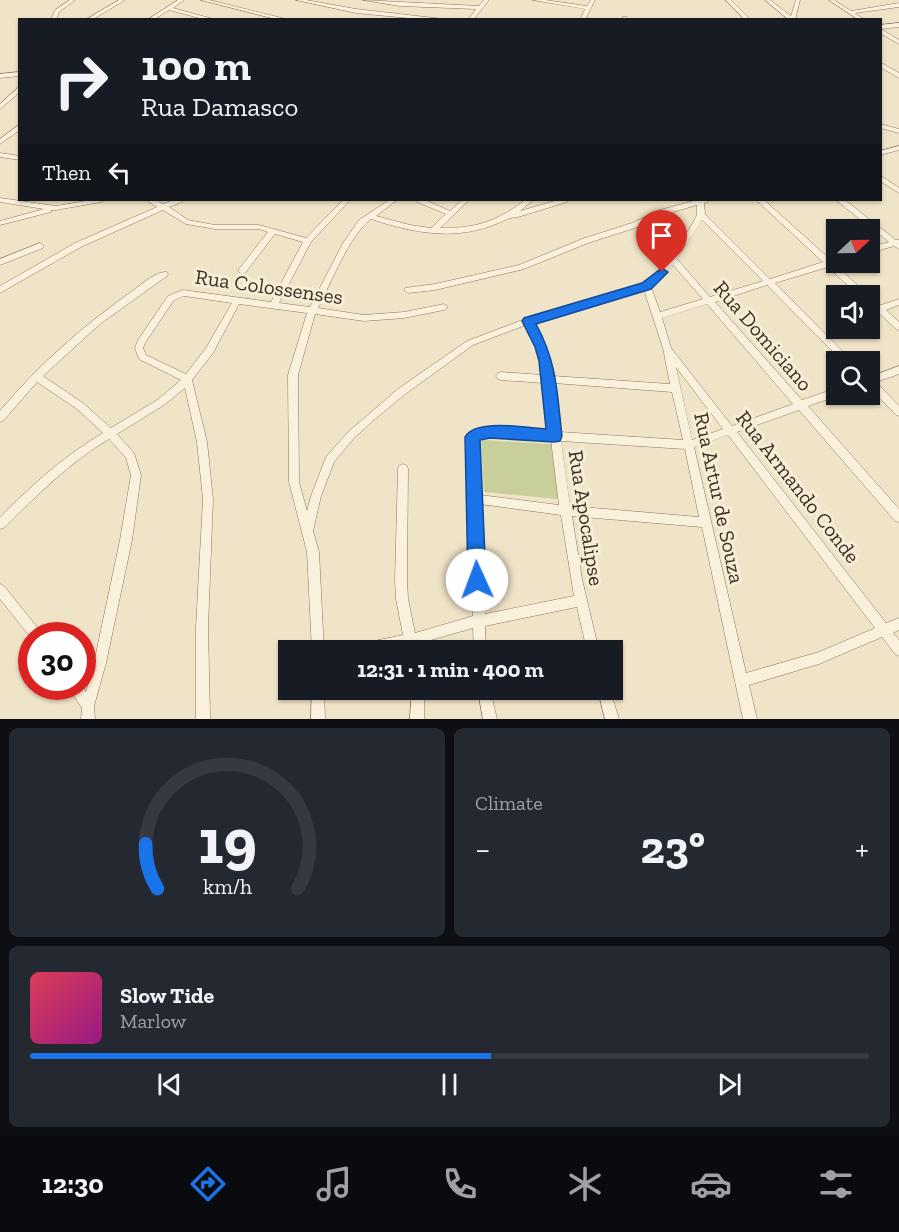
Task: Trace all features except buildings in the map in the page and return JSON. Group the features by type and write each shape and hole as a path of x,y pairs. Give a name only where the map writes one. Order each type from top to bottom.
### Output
{"street":[{"path":"54,18 57,11 73,0"},
{"path":"91,18 123,0"},
{"path":"151,18 182,0"},
{"path":"203,0 280,18"},
{"path":"298,0 356,11 429,18"},
{"path":"365,0 482,8"},
{"path":"471,7 472,0"},
{"path":"472,18 487,0"},
{"path":"535,0 588,8"},
{"path":"583,18 593,0"},
{"path":"728,0 747,18"},
{"path":"767,0 791,18"},
{"path":"792,18 798,0"},
{"path":"831,0 860,18"},
{"path":"852,12 899,5"},
{"path":"167,8 207,18"},
{"path":"246,18 255,12"},
{"path":"882,31 899,25"},
{"path":"882,31 899,42"},
{"path":"882,65 899,76"},
{"path":"0,76 18,74"},
{"path":"0,107 18,90"},
{"path":"882,127 899,131"},
{"path":"891,129 899,139"},
{"path":"0,142 18,130"},
{"path":"882,152 899,148"},
{"path":"0,155 18,158"},
{"path":"882,178 899,191"},
{"path":"0,200 56,208"},
{"path":"0,223 56,208 95,201"},
{"path":"154,201 186,222 196,225 259,227 308,241"},
{"path":"0,289 78,245 177,201"},
{"path":"274,305 308,241 346,201"},
{"path":"318,640 316,581 308,530 301,515 294,482 292,393 296,360 312,310 347,243 355,230 369,216 392,201"},
{"path":"422,201 449,213"},
{"path":"432,231 465,201"},
{"path":"510,216 528,201"},
{"path":"369,216 399,227 432,231 480,227 561,201"},
{"path":"408,290 435,287 521,267 585,241 635,225 663,212 700,201"},
{"path":"308,530 316,496 326,469 338,449 351,435 401,393 456,352 484,336 647,286 673,260 700,215 703,201"},
{"path":"761,201 826,256"},
{"path":"842,201 897,243"},
{"path":"700,215 770,281 838,351"},
{"path":"242,271 273,231"},
{"path":"880,247 897,243"},
{"path":"0,262 40,246"},
{"name":"Rua Domiciano","path":"673,260 899,517"},
{"path":"658,316 826,264"},
{"path":"843,273 855,285"},
{"path":"0,418 62,349 90,326 164,274"},
{"name":"Rua Artur de Souza","path":"647,286 667,348 704,522 750,719"},
{"name":"Rua Colossenses","path":"187,379 142,357 139,348 167,303 176,295 190,293 381,318 444,307"},
{"path":"0,524 54,472 159,403 187,379 219,336 237,300"},
{"path":"899,302 880,309 899,327"},
{"name":"Rua Apocalipse","path":"528,321 542,347 549,380 564,510 579,602 590,640"},
{"name":"Rua Armando Conde","path":"667,348 899,650"},
{"path":"880,378 899,370"},
{"path":"36,376 80,406 109,434 130,456 136,475 115,595 88,712"},
{"path":"501,376 675,388"},
{"path":"187,379 202,442 208,499 202,627 203,719"},
{"path":"880,392 899,412"},
{"path":"479,640 472,443 473,437 480,432 689,446 826,397"},
{"path":"403,469 401,580 410,640"},
{"path":"475,498 564,510 704,522"},
{"path":"0,590 26,622"},
{"path":"427,640 478,621 579,602"},
{"path":"741,681 819,657 899,624"},
{"path":"318,700 318,719"},
{"path":"417,719 418,700"},
{"path":"486,700 490,719"},
{"path":"607,700 612,719"}],"green space":[{"path":"481,440 552,444 558,499 484,492"}],"route":[{"path":"477,580 473,437 480,432 554,436 546,361 542,347 528,321 647,286 662,272"}]}
